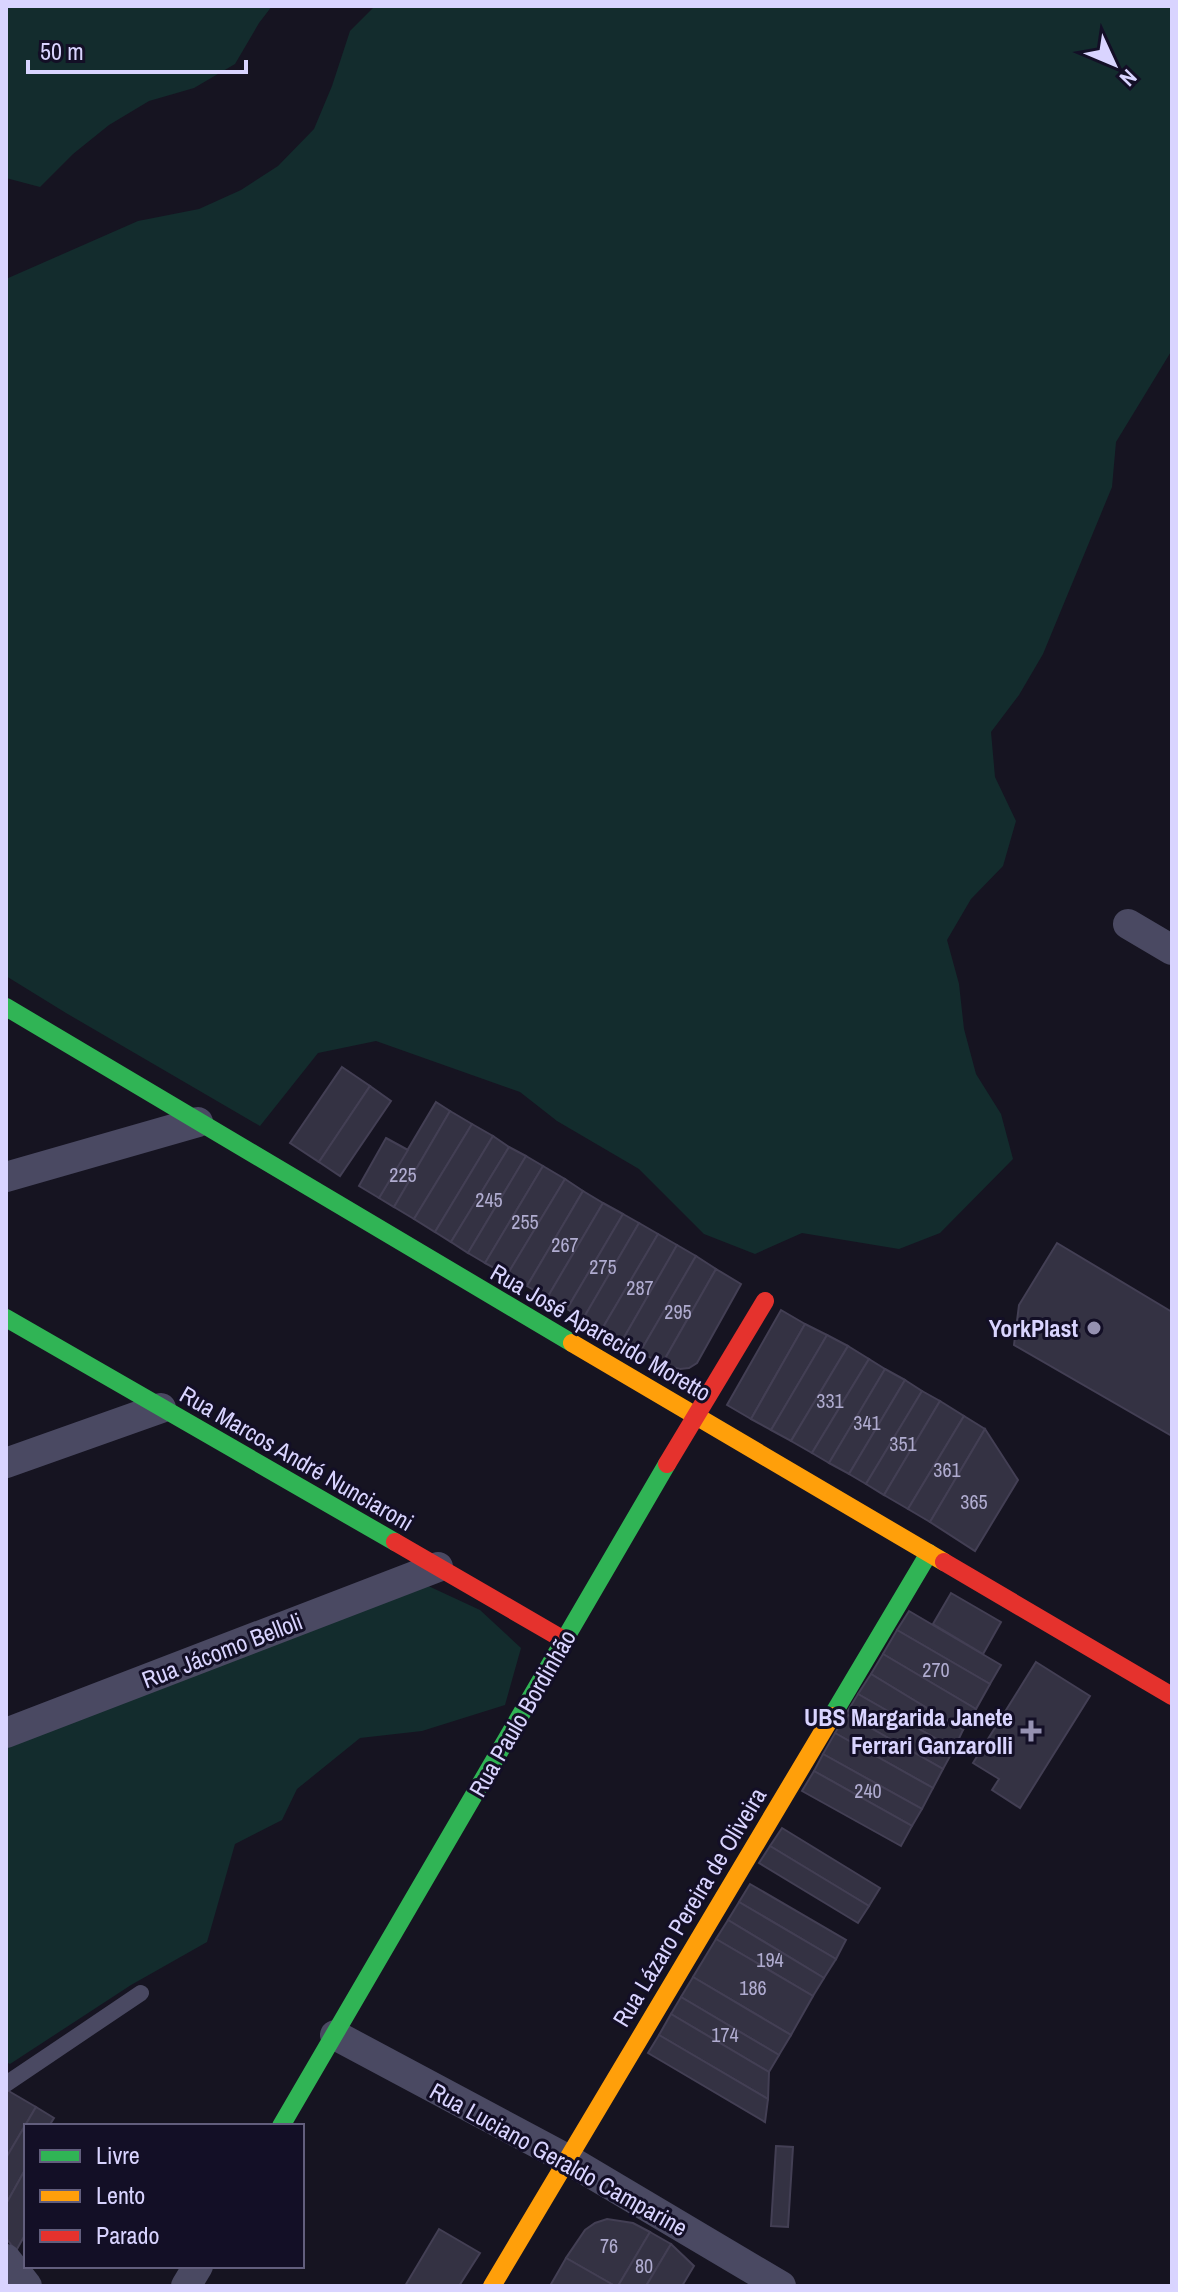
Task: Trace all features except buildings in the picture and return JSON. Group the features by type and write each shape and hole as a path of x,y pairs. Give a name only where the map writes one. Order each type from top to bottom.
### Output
{"street":[{"path":"1128,924 1172,950"},
{"name":"Rua José Aparecido Moretto","path":"6,1007 1172,1696"},
{"path":"6,1177 198,1122"},
{"name":"Rua Paulo Bordinhão","path":"282,2124 765,1301"},
{"name":"Rua Marcos André Nunciaroni","path":"6,1318 564,1640"},
{"path":"6,1463 161,1408"},
{"name":"Rua Lázaro Pereira de Oliveira","path":"492,2286 929,1553"},
{"name":"Rua Jácomo Belloli","path":"6,1733 438,1567"},
{"name":"Rua Luciano Geraldo Camparine","path":"335,2035 567,2159 781,2286"},
{"path":"6,2259 27,2286"},
{"path":"186,2286 197,2268"}],"lane":[{"path":"6,2084 141,1993"}],"green space":[{"path":"6,6 272,6 235,64 194,88 149,101 109,125 73,154 40,187 6,178"},
{"path":"375,6 1172,6 1172,350 1116,442 1112,487 1043,654 1019,695 991,732 995,777 1016,821 1003,866 971,899 947,940 959,984 964,1029 976,1074 1001,1114 1013,1159 940,1233 899,1249 802,1233 755,1254 704,1234 639,1169 557,1121 520,1092 376,1041 318,1053 260,1126 6,976 6,279 138,221 199,209 241,190 278,166 314,129 350,31"},
{"path":"424,1584 480,1610 521,1648 505,1705 422,1731 360,1738 297,1789 282,1820 235,1844 207,1942 131,1985 10,2064 6,2062 6,1744"}],"traffic: fast":[{"path":"6,1007 572,1343"},
{"path":"6,1318 395,1542"},
{"path":"282,2124 667,1464"},
{"path":"832,1716 929,1553"}],"traffic: slow":[{"path":"572,1343 944,1562"},
{"path":"492,2286 832,1716"}],"traffic: jam":[{"path":"667,1464 765,1301"},
{"path":"395,1542 564,1640"},
{"path":"944,1562 1172,1696"}],"place":[{"name":"YorkPlast","path":"1094,1328"},
{"name":"UBS Margarida Janete Ferrari Ganzarolli","path":"1031,1731"}]}
